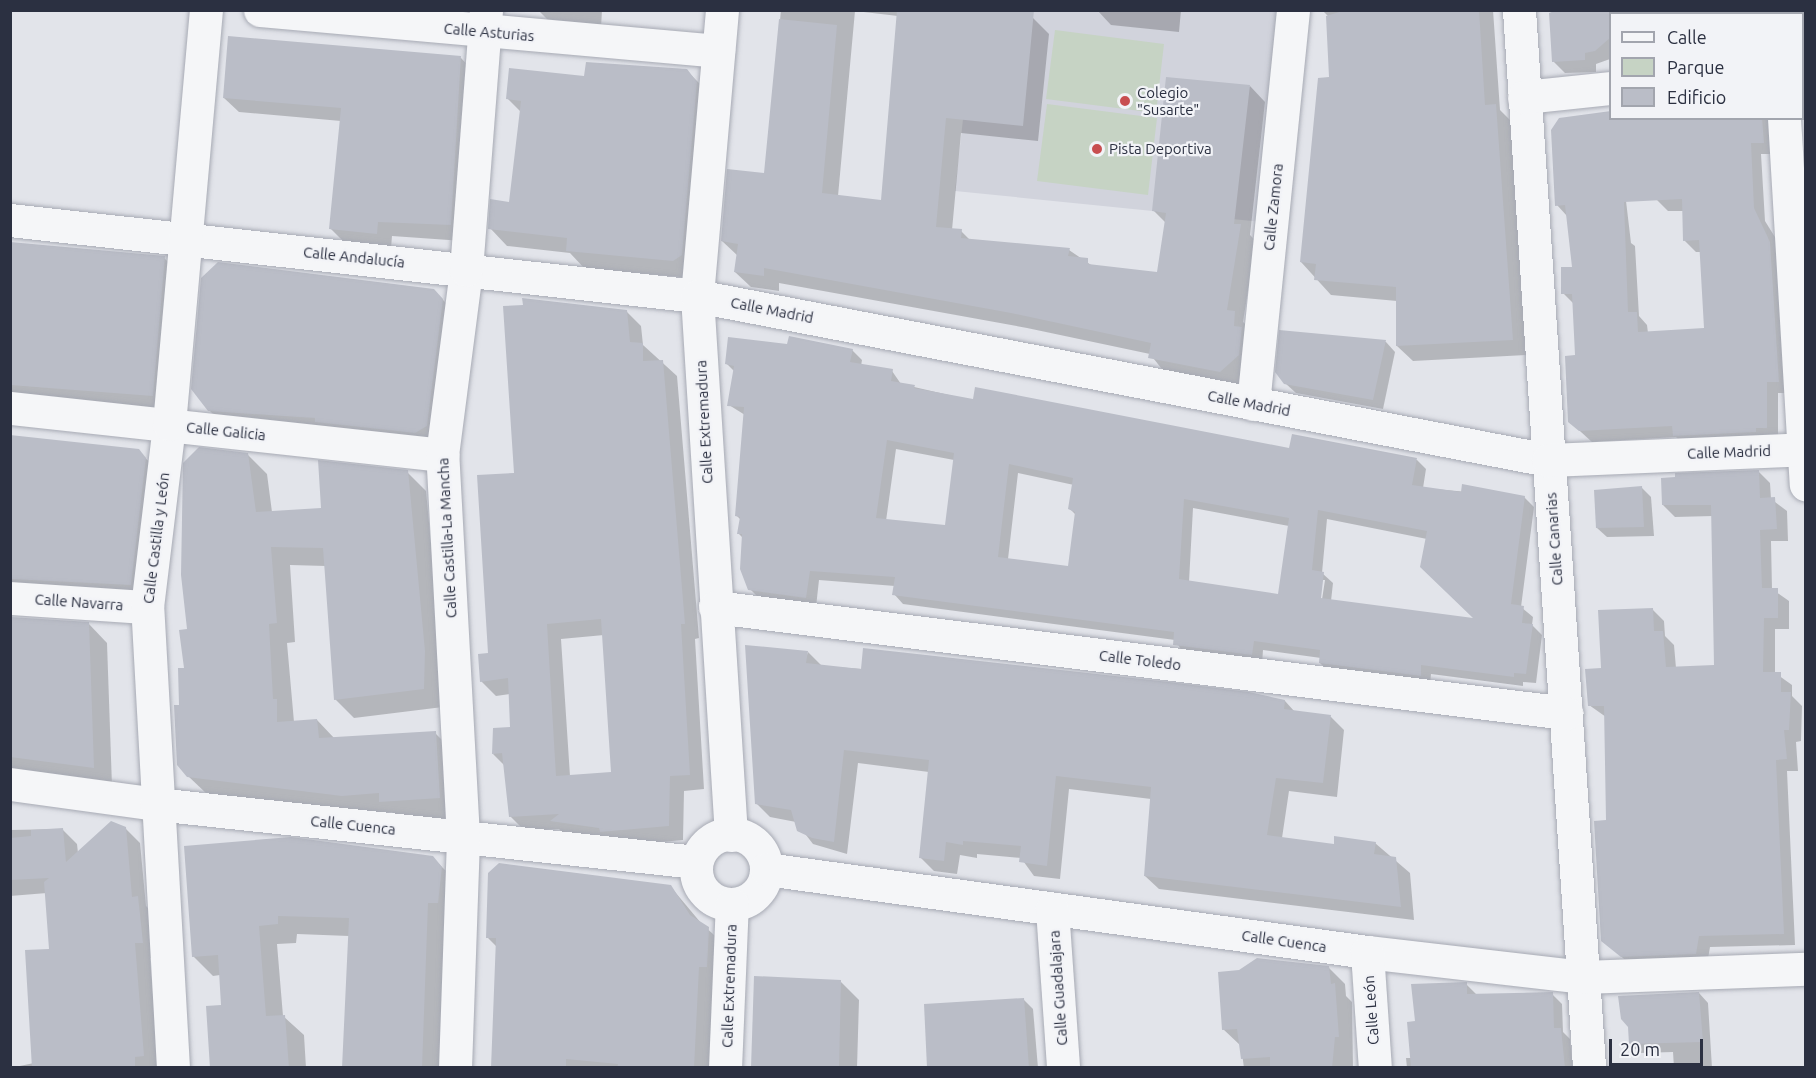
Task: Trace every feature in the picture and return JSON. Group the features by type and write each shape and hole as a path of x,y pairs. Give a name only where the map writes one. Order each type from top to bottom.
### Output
{"street":[{"name":"Calle Castilla y León","path":"173,1068 156,804 147,607 169,424 206,10"},
{"name":"Calle Asturias","path":"260,10 485,21 718,51"},
{"name":"Calle Extremadura","path":"722,10 697,296 731,835"},
{"name":"Calle Zamora","path":"1253,404 1293,10"},
{"name":"Calle Canarias","path":"1519,10 1589,1068"},
{"name":"Calle Castilla-La Mancha","path":"455,1068 463,837 442,455 466,270 485,21"},
{"path":"1524,97 1609,88"},
{"path":"1784,120 1806,484"},
{"name":"Calle Andalucía","path":"10,220 697,296"},
{"name":"Calle Madrid","path":"697,296 1548,460 1805,449"},
{"name":"Calle Galicia","path":"10,408 442,455"},
{"name":"Calle Navarra","path":"10,598 147,607"},
{"name":"Calle Toledo","path":"715,607 1566,713"},
{"name":"Calle Cuenca","path":"10,784 156,804 696,862"},
{"path":"731,835 751,841 764,858 766,869 760,890 752,897 732,904 712,899 704,891 698,882 696,862 709,842 731,835"},
{"name":"Calle Cuenca","path":"766,869 1367,952 1583,977 1806,969"},
{"name":"Calle Extremadura","path":"725,1068 732,904"},
{"name":"Calle Guadalajara","path":"1052,909 1063,1068"},
{"name":"Calle León","path":"1367,952 1375,1068"}],"shaded area":[{"name":"Colegio \"Susarte\"","path":"975,11 1293,11 1272,223 955,191"}],"green space":[{"name":"Pista Deportiva","path":"1055,30 1164,44 1156,113 1046,99"},
{"name":"Pista Deportiva","path":"1047,104 1157,118 1148,195 1037,181"}],"building":[{"path":"897,10 1034,10 1023,126 946,118 936,227 962,229 961,238 1070,248 1068,256 1088,258 1088,264 1157,272 1166,213 1152,211 1166,77 1250,85 1234,224 1241,224 1227,310 1235,311 1234,326 1242,327 1239,355 1220,372 1148,358 1151,343 1011,313 764,268 764,276 734,272 738,244 721,241 727,169 764,173 779,19 837,25 822,193 881,200"},
{"path":"1346,10 1479,10 1485,105 1496,104 1513,340 1396,346 1396,287 1314,280 1316,264 1300,262 1318,78 1329,77 1326,16"},
{"path":"1557,10 1611,10 1609,12 1609,39 1595,51 1585,53 1585,60 1552,62 1549,13"},
{"path":"228,36 461,56 451,225 378,222 377,234 329,229 341,108 223,98"},
{"path":"586,62 687,69 697,82 682,255 673,261 566,251 567,238 488,229 490,199 509,202 521,101 506,99 509,68 584,76"},
{"path":"1609,111 1609,120 1762,120 1764,143 1751,143 1754,208 1770,242 1779,382 1767,382 1767,428 1756,428 1756,432 1673,436 1672,426 1579,431 1568,422 1565,356 1575,355 1572,294 1561,294 1561,267 1572,267 1565,205 1555,206 1551,130 1559,118","holes":["1682,199 1683,241 1699,240 1704,328 1638,332 1637,312 1628,312 1624,202"]},
{"path":"10,242 165,256 153,396 10,385"},
{"path":"218,262 434,289 443,299 427,426 415,433 315,422 315,418 208,411 191,389 201,278"},
{"path":"522,298 627,310 630,342 643,343 643,361 663,360 685,624 681,624 690,775 670,776 669,826 600,832 599,828 550,821 559,814 509,817 502,753 492,754 493,728 510,727 508,678 480,682 478,654 488,653 477,475 514,473 503,306 523,305","holes":["601,619 611,772 556,776 547,624"]},
{"path":"1279,330 1386,340 1373,400 1284,384 1275,372"},
{"path":"789,336 853,349 850,362 893,369 891,381 915,385 914,388 973,399 975,387 1289,448 1292,434 1417,458 1412,485 1461,492 1462,484 1525,496 1511,604 1524,606 1522,623 1533,624 1526,674 1514,673 1514,677 1421,665 1421,676 1319,663 1320,650 1254,641 1252,655 1173,645 1174,632 892,595 895,577 810,571 806,598 748,590 740,569 742,534 737,534 740,517 735,516 744,407 727,406 734,366 725,364 728,337 787,344","holes":["887,440 954,453 945,525 876,518","1009,464 1073,478 1068,509 1075,512 1068,566 998,557","1184,499 1289,518 1278,594 1179,579","1318,510 1427,531 1420,567 1473,618 1321,598 1324,572 1312,570"]},
{"path":"10,435 139,449 146,458 131,585 10,579"},
{"path":"199,447 248,453 256,512 321,508 318,460 408,470 425,651 424,689 334,700 323,548 271,547 277,623 269,624 273,699 277,699 277,722 317,719 319,738 436,731 440,798 379,802 379,793 342,796 187,777 177,765 174,705 179,705 178,668 184,668 179,630 187,629 181,575 183,463"},
{"path":"1759,470 1760,498 1775,497 1777,529 1760,530 1762,588 1778,588 1778,618 1764,618 1763,672 1781,672 1781,692 1791,692 1789,730 1784,730 1787,759 1776,760 1784,934 1699,936 1696,954 1621,957 1601,941 1594,821 1606,820 1604,706 1588,706 1585,669 1601,668 1598,610 1653,608 1654,631 1663,631 1666,667 1714,665 1711,505 1662,505 1661,478 1675,477 1675,473"},
{"path":"1642,486 1644,527 1596,528 1594,490"},
{"path":"10,617 89,622 94,768 10,757"},
{"path":"745,645 808,651 806,663 861,669 863,648 1169,682 1249,692 1285,700 1284,709 1331,715 1323,783 1276,778 1267,835 1334,844 1334,836 1376,842 1374,854 1396,857 1401,907 1144,876 1151,787 1056,776 1047,866 1019,862 1021,846 963,841 963,845 946,842 944,861 919,858 929,760 844,750 834,842 812,838 797,831 791,810 755,804"},
{"path":"111,821 126,827 132,897 138,896 143,943 135,943 144,1056 135,1057 135,1068 32,1068 25,950 49,949 44,882 49,878 10,880 10,838 31,836 31,830 63,828 66,862"},
{"path":"291,837 433,856 442,867 438,903 428,903 422,1068 342,1068 349,918 278,916 278,924 259,926 266,1016 285,1015 289,1068 210,1068 206,1006 221,1005 218,955 192,957 184,846"},
{"path":"499,863 671,885 690,915 709,927 707,967 699,967 694,1068 617,1068 618,1064 566,1059 566,1068 491,1068 496,938 486,938 488,873"},
{"path":"1257,958 1329,966 1331,984 1335,983 1339,1037 1335,1037 1332,1068 1270,1068 1270,1057 1241,1059 1237,1029 1222,1030 1218,972 1239,970"},
{"path":"754,976 841,980 839,1068 751,1068"},
{"path":"1467,982 1467,994 1553,992 1554,1028 1561,1028 1565,1068 1411,1068 1407,1022 1415,1021 1411,984"},
{"path":"1699,992 1703,1042 1629,1044 1628,1027 1621,1019 1618,996"},
{"path":"1024,998 1029,1068 927,1068 924,1004"}],"place":[{"name":"Colegio \"Susarte\"","path":"1125,101"},
{"name":"Pista Deportiva","path":"1097,149"}]}
